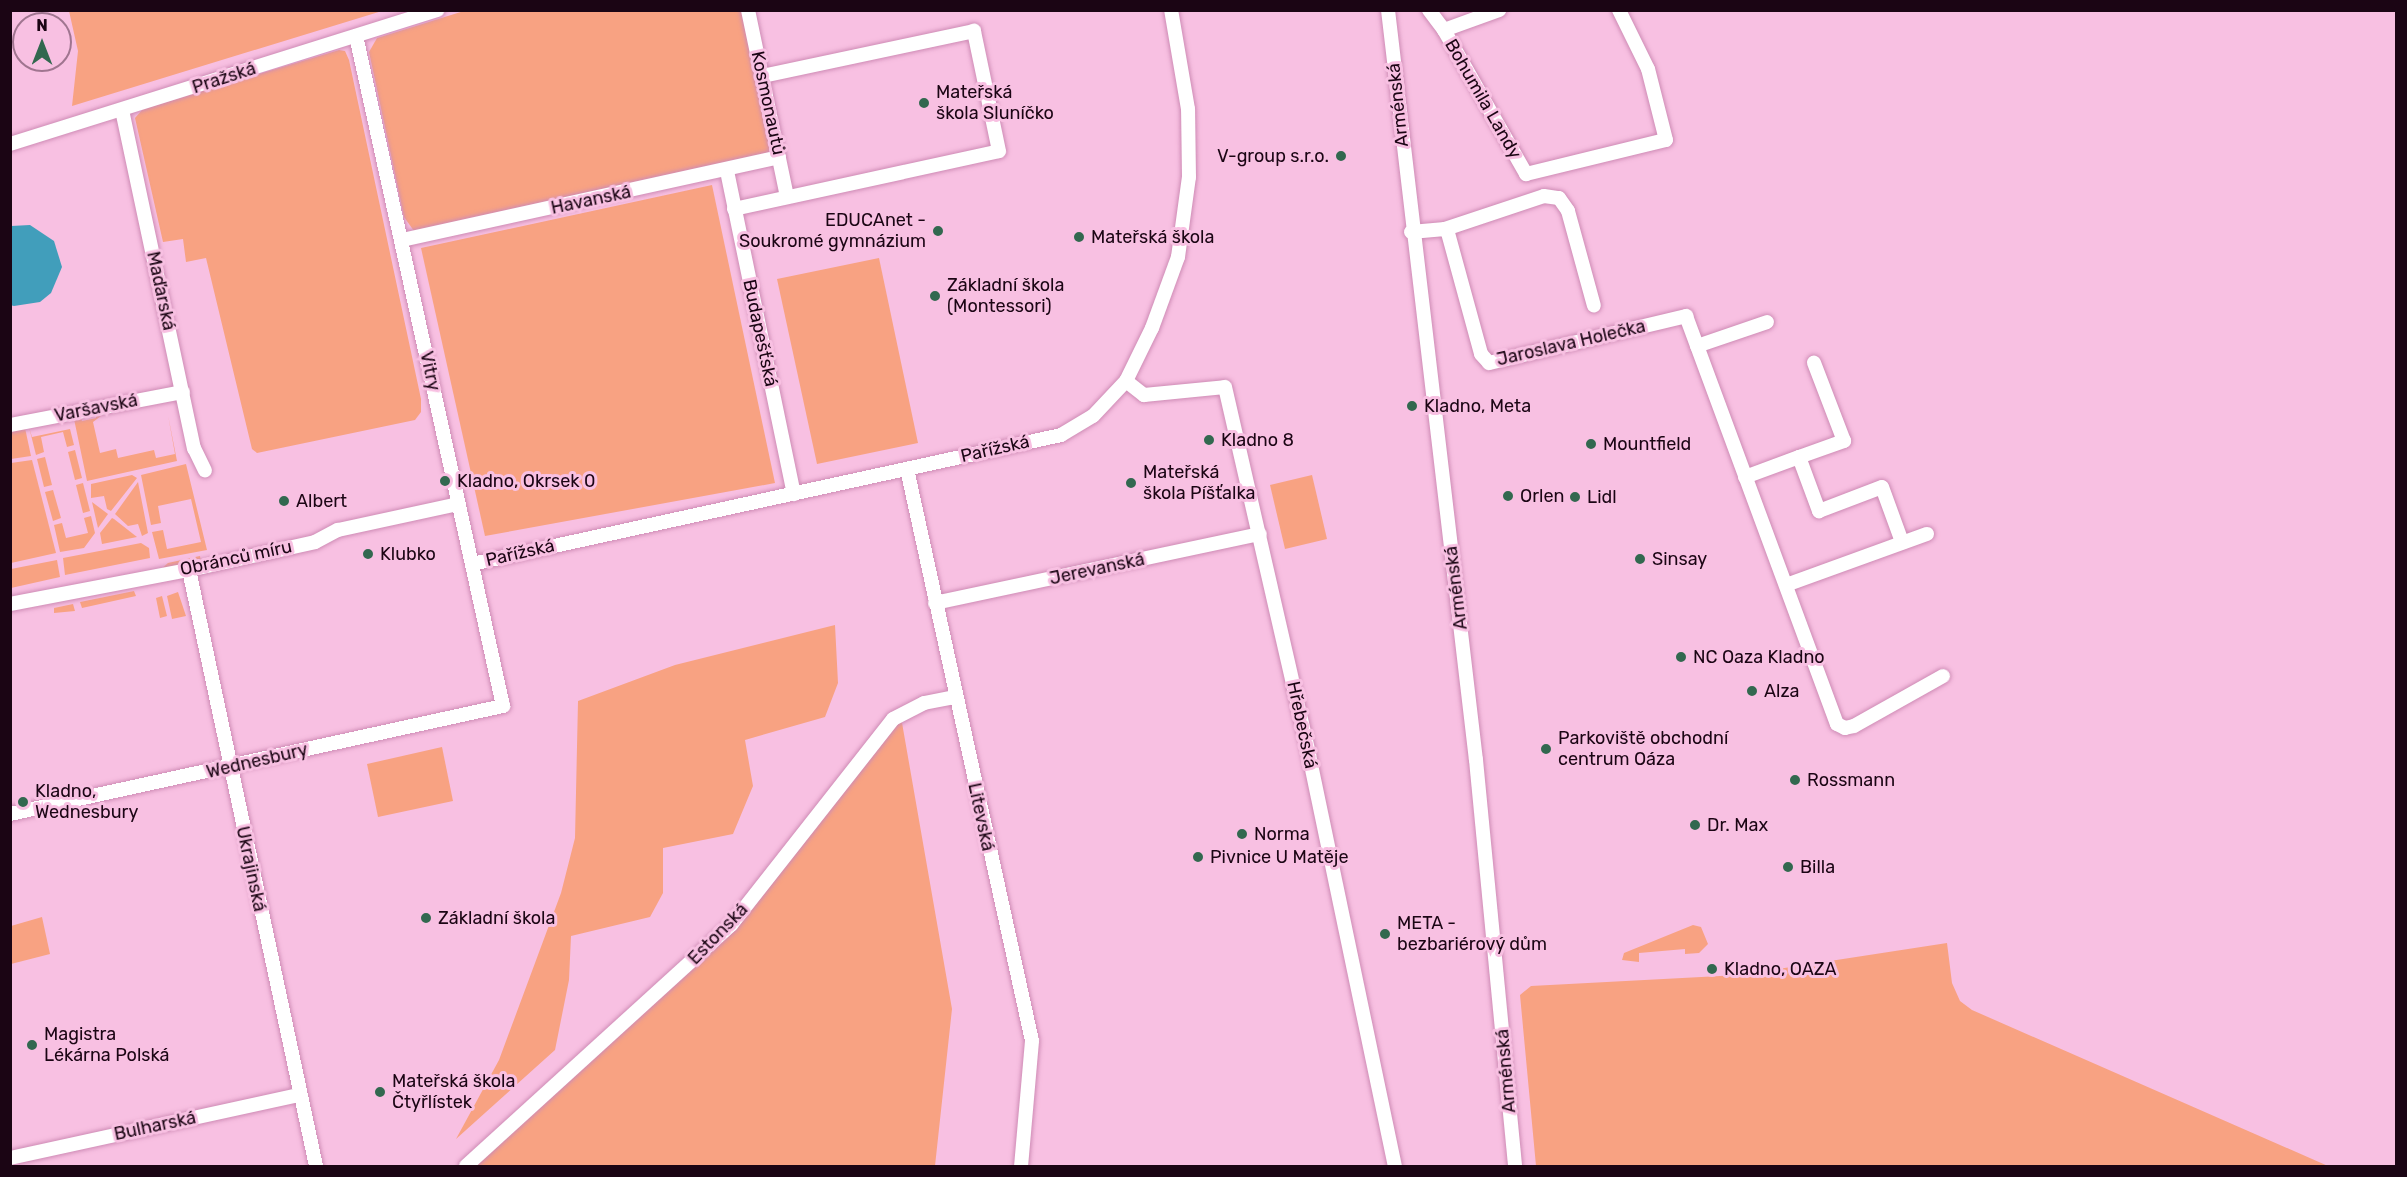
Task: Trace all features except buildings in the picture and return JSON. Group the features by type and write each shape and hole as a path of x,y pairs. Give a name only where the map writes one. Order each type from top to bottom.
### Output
{"street":[{"name":"Pražská","path":"10,144 438,10"},
{"name":"Kosmonautů","path":"748,10 787,196"},
{"name":"Pařížská","path":"472,564 1061,435 1093,416 1126,381 1152,328 1178,257 1189,177 1188,109 1171,10"},
{"name":"Arménská","path":"1388,10 1411,232 1476,760 1515,1167"},
{"name":"Bohumila Landy","path":"1429,10 1444,30 1526,174 1666,140 1648,69 1619,10"},
{"name":"Bohumila Landy","path":"1444,30 1498,10"},
{"path":"734,209 999,151 974,31 762,76"},
{"name":"Vitry","path":"356,36 504,706"},
{"name":"Maďarská","path":"122,110 194,448 205,471"},
{"name":"Havanská","path":"402,240 727,171 779,157"},
{"name":"Budapešťská","path":"727,171 794,494"},
{"name":"Jaroslava Holečka","path":"1411,232 1445,229 1544,196 1559,198 1568,211 1594,306"},
{"name":"Jaroslava Holečka","path":"1445,229 1481,354 1489,363 1686,316 1697,346"},
{"path":"1767,322 1697,346 1837,724 1845,728 1854,726 1943,676"},
{"path":"1746,477 1844,441 1814,363"},
{"name":"Hřebečská","path":"1126,381 1144,395 1225,387 1260,534 1395,1167"},
{"name":"Varšavská","path":"10,425 183,392"},
{"path":"1798,457 1819,510 1882,487 1902,543"},
{"name":"Litevská","path":"907,469 1032,1041 1021,1167"},
{"name":"Obránců míru","path":"10,604 189,570 315,542 338,530 458,504"},
{"name":"Jerevanská","path":"935,603 1260,534"},
{"path":"1786,585 1927,534"},
{"name":"Ukrajinská","path":"189,570 229,768 316,1167"},
{"name":"Estonská","path":"466,1167 731,925 893,719 924,703 955,697"},
{"name":"Wednesbury","path":"10,814 229,768 504,706"},
{"name":"Bulharská","path":"10,1158 299,1095"}],"shaded area":[{"path":"69,10 382,11 72,106 78,51 72,12"},
{"path":"464,11 745,11 773,146 769,153 414,231 404,217 369,52 377,38"},
{"path":"339,50 345,51 349,60 421,399 421,412 415,420 257,453 252,449 206,258 186,262 183,239 163,242 135,118 143,109"},
{"path":"712,185 775,483 485,536 421,248"},
{"path":"879,258 918,443 817,464 777,279"},
{"path":"96,415 101,416 93,422 100,453 116,449 118,458 154,450 156,458 175,454 168,415 177,461 87,481 74,419 81,418 82,421 96,418"},
{"path":"29,427 32,437 70,429 74,445 67,447 63,432 41,437 44,452 36,455"},
{"path":"25,428 31,456 11,459 10,435 13,430"},
{"path":"75,450 82,478 75,480 68,452"},
{"path":"45,457 52,485 44,487 37,459"},
{"path":"32,460 56,553 11,563 11,463"},
{"path":"186,464 207,550 159,559 152,532 163,530 167,549 201,542 191,499 158,506 161,523 151,525 141,475"},
{"path":"132,475 137,478 111,511 107,509 104,496 91,498 91,484"},
{"path":"1312,475 1327,539 1285,549 1270,485"},
{"path":"138,482 148,533 142,536 138,524 128,526 115,514"},
{"path":"83,483 90,511 83,513 76,485"},
{"path":"53,490 61,518 53,521 45,492"},
{"path":"92,502 108,514 98,528"},
{"path":"91,516 95,533 84,548 60,552 54,525 62,523 66,538 88,533 84,518"},
{"path":"112,518 137,537 102,544 100,533"},
{"path":"141,543 149,548 150,558 65,575 63,558"},
{"path":"200,556 201,562 160,570 168,563"},
{"path":"57,560 60,577 11,588 11,569"},
{"path":"134,591 136,596 82,608 80,602"},
{"path":"178,592 186,616 172,619 167,596"},
{"path":"162,596 167,616 160,618 156,598"},
{"path":"73,604 75,611 54,613 54,608"},
{"path":"835,625 838,683 825,717 745,740 753,786 733,834 663,848 663,893 650,917 571,936 569,980 555,1050 456,1139 499,1060 561,893 575,838 578,701 675,665"},
{"path":"901,717 952,1009 935,1166 470,1166 733,931"},
{"path":"442,747 453,801 378,817 367,764"},
{"path":"42,917 50,954 11,964 11,926"},
{"path":"1693,925 1701,927 1708,944 1699,953 1685,954 1685,949 1639,953 1639,962 1622,960 1624,953"},
{"path":"1947,943 1952,983 1960,1001 1972,1010 2328,1166 1536,1166 1520,995 1531,986 1739,975"}],"water":[{"path":"30,225 54,241 62,267 51,293 40,302 14,306 10,305 11,226"}],"place":[{"name":"Mateřská škola Sluníčko","path":"924,103"},
{"name":"V-group s.r.o.","path":"1341,156"},
{"name":"EDUCAnet - Soukromé gymnázium","path":"938,231"},
{"name":"Mateřská škola","path":"1079,237"},
{"name":"Základní škola (Montessori)","path":"935,296"},
{"name":"Kladno, Meta","path":"1412,406"},
{"name":"Kladno 8","path":"1209,440"},
{"name":"Mountfield","path":"1591,444"},
{"name":"Kladno, Okrsek 0","path":"445,481"},
{"name":"Mateřská škola Píšťalka","path":"1131,483"},
{"name":"Orlen","path":"1508,496"},
{"name":"Lidl","path":"1575,497"},
{"name":"Albert","path":"284,501"},
{"name":"Klubko","path":"368,554"},
{"name":"Sinsay","path":"1640,559"},
{"name":"NC Oaza Kladno","path":"1681,657"},
{"name":"Alza","path":"1752,691"},
{"name":"Parkoviště obchodní centrum Oáza","path":"1546,749"},
{"name":"Rossmann","path":"1795,780"},
{"name":"Kladno, Wednesbury","path":"23,802"},
{"name":"Dr. Max","path":"1695,825"},
{"name":"Norma","path":"1242,834"},
{"name":"Pivnice U Matěje","path":"1198,857"},
{"name":"Billa","path":"1788,867"},
{"name":"Základní škola","path":"426,918"},
{"name":"META - bezbariérový dům","path":"1385,934"},
{"name":"Kladno, OAZA","path":"1712,969"},
{"name":"Magistra Lékárna Polská","path":"32,1045"},
{"name":"Mateřská škola Čtyřlístek","path":"380,1092"}]}
